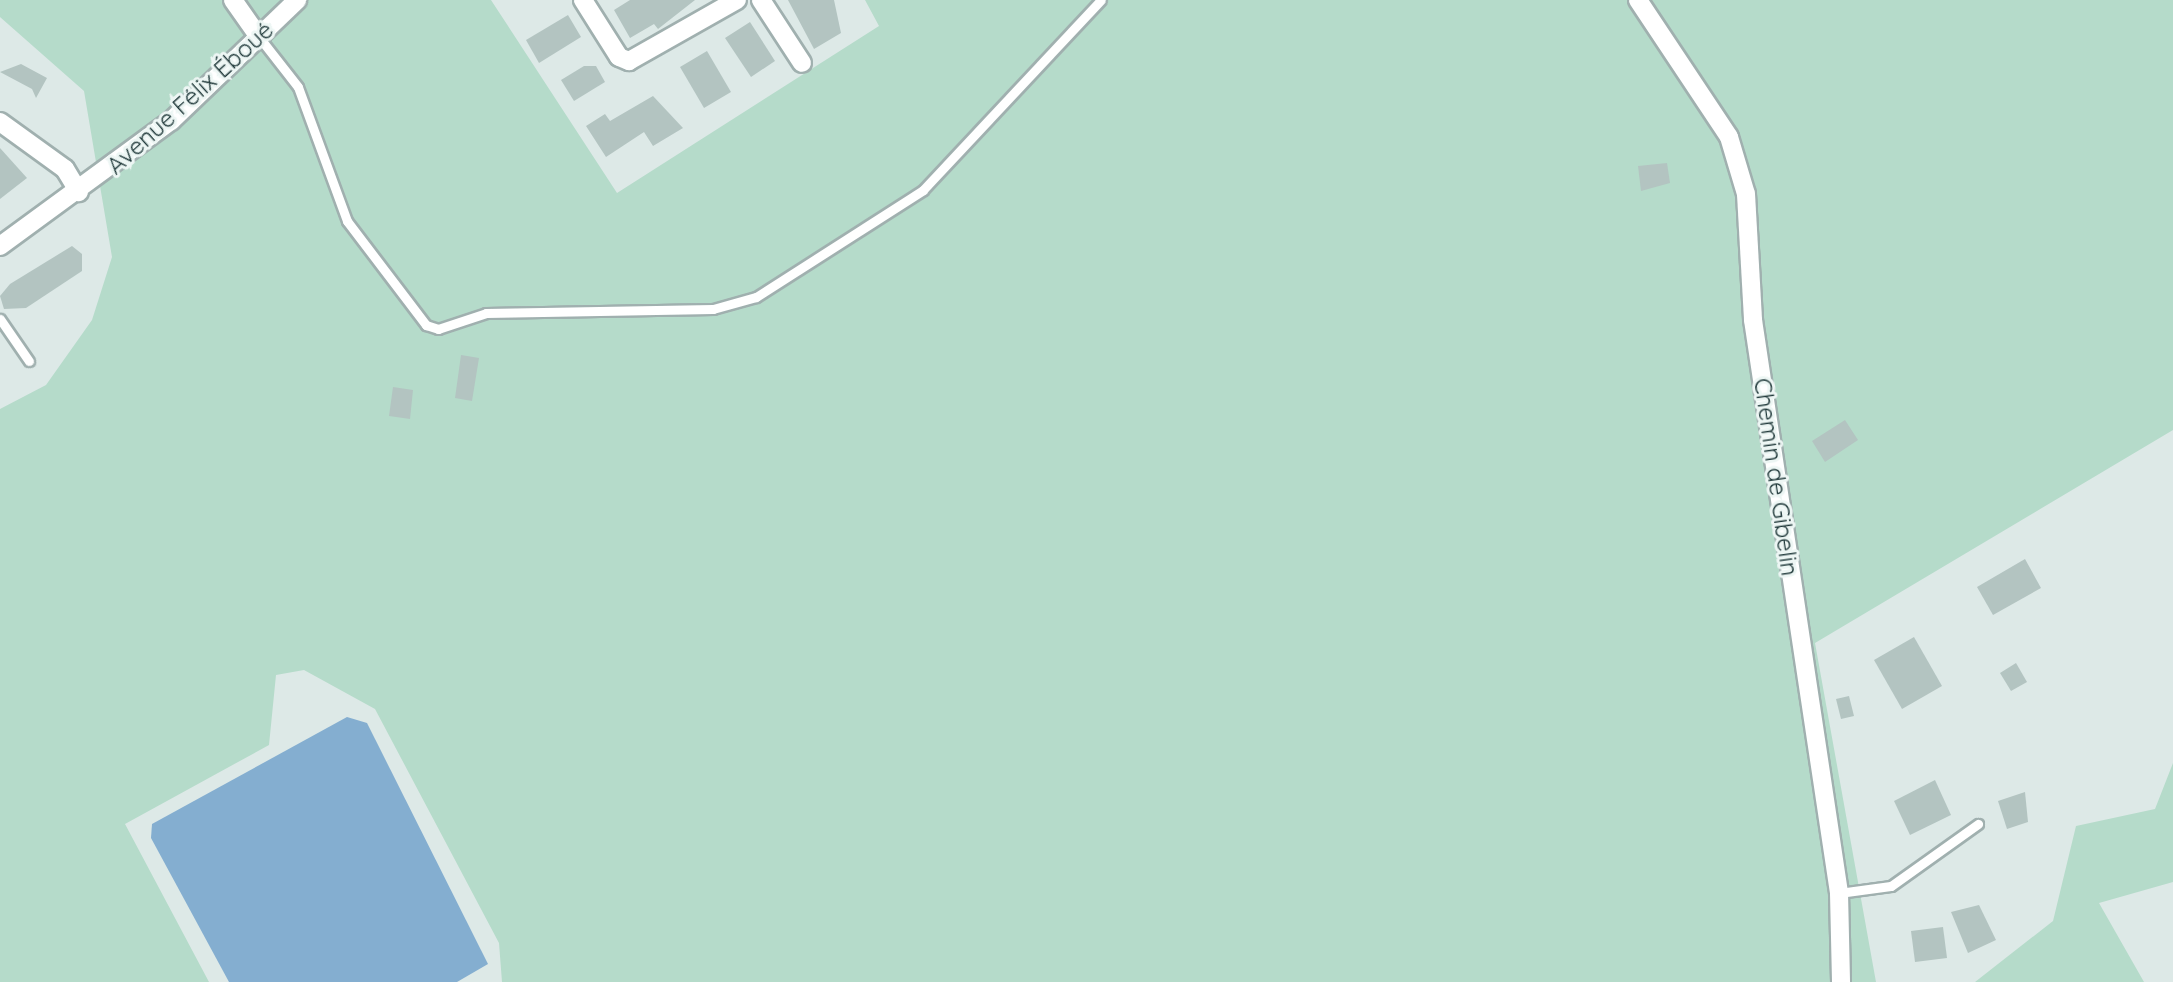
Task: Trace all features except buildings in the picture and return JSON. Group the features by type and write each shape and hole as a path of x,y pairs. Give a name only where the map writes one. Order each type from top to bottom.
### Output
{"street":[{"path":"233,0 259,37"},
{"name":"Avenue Félix Éboué","path":"0,246 79,192 171,121 297,0"},
{"path":"583,0 619,57 629,61 737,0"},
{"path":"761,0 802,63"},
{"name":"Chemin de Gibelin","path":"1638,0 1729,137 1746,194 1753,320 1839,893 1841,982"},
{"path":"0,122 65,169 79,192"}],"lane":[{"path":"259,37 298,87 347,221 426,325 438,329 486,313 713,309 756,297 923,190 1101,0"},
{"path":"0,319 29,361"},
{"path":"1839,893 1891,886 1978,824"}],"green space":[{"path":"0,0 491,0 617,193 879,26 865,0 2173,0 2173,430 1815,643 1876,982 502,982 499,943 375,709 304,670 276,675 269,745 125,824 209,982 0,982 0,409 46,385 92,320 112,257 84,91 0,17"},
{"path":"2173,763 2173,882 2099,903 2144,982 1975,982 2053,921 2076,826 2155,809"}],"water":[{"path":"347,717 367,723 488,964 457,982 229,982 151,838 152,824"}]}
